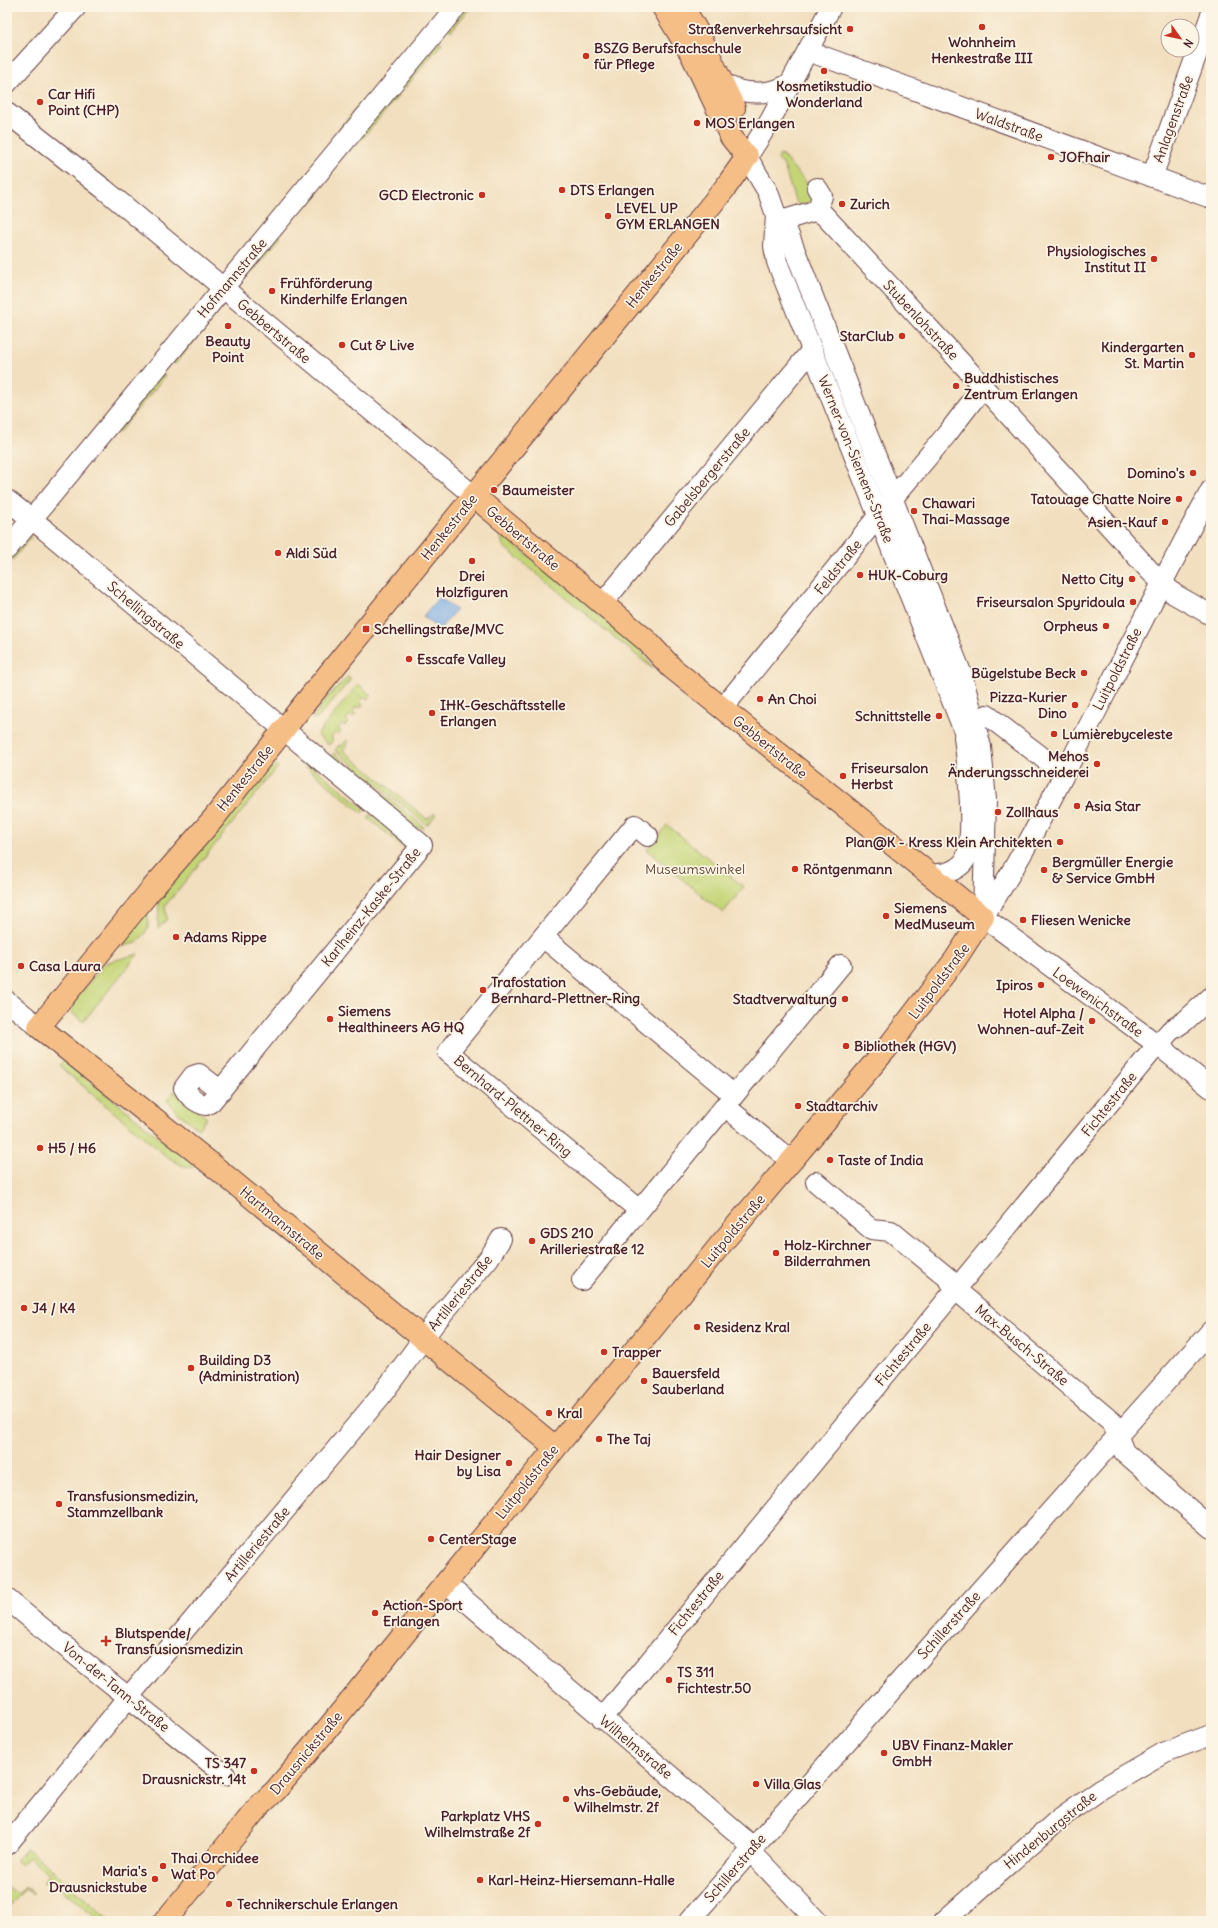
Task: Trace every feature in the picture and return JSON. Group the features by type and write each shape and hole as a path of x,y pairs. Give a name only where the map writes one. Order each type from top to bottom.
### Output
{"main road":[{"name":"Werner-von-Siemens-Straße","path":"663,7 692,55 731,138 748,157"},
{"name":"Werner-von-Siemens-Straße","path":"683,7 701,38 741,124 748,157"},
{"name":"Henkestraße","path":"39,1027 150,891 224,806 284,730 725,188 748,157"},
{"name":"Gebbertstraße","path":"474,496 647,641 672,668 983,917"},
{"name":"Luitpoldstraße","path":"446,1583 555,1447 921,1005 967,944 983,917"},
{"name":"Hartmannstraße","path":"39,1027 198,1153 423,1340 555,1447"},
{"name":"Drausnickstraße","path":"165,1921 259,1806 276,1790 328,1728 446,1583"}],"street":[{"path":"7,83 76,7"},
{"name":"Hofmannstraße","path":"7,549 456,7"},
{"name":"Henkestraße","path":"748,157 765,131 793,81 831,7"},
{"name":"Anlagenstraße","path":"1152,177 1211,15"},
{"name":"Waldstraße","path":"808,50 1211,198"},
{"path":"723,83 735,90 754,92 779,90 793,81"},
{"name":"Gebbertstraße","path":"7,113 104,189 474,496"},
{"name":"Werner-von-Siemens-Straße","path":"748,157 766,186 779,218 788,233 892,499 956,656 961,698 962,729 970,785 969,839 966,857 963,863 946,874 929,874"},
{"path":"779,218 817,212 822,196 817,188"},
{"name":"Stubenlohstraße","path":"817,212 823,214 1161,582 1174,594 1211,615"},
{"name":"Werner-von-Siemens-Straße","path":"779,218 774,246 777,262 879,516 961,698 981,747 986,800 986,850 983,917"},
{"name":"Gabelsbergerstraße","path":"602,604 812,350"},
{"name":"Feldstraße","path":"725,710 731,698 892,499 947,434 983,387"},
{"name":"Luitpoldstraße","path":"983,917 1006,883 1066,772 1161,582 1211,490"},
{"name":"Schellingstraße","path":"7,500 32,519 284,730"},
{"path":"987,715 1051,764 1066,772"},
{"name":"Werner-von-Siemens-Straße","path":"962,729 984,779"},
{"name":"Karlheinz-Kaske-Straße","path":"221,1090 422,845 284,730"},
{"name":"Bernhard-Plettner-Ring","path":"639,1210 448,1052 635,825 648,836"},
{"name":"Loewenichstraße","path":"983,917 1158,1045 1211,1088"},
{"path":"543,937 729,1100 791,1161"},
{"path":"582,1280 841,965"},
{"name":"Fichtestraße","path":"602,1719 1158,1045 1170,1031 1185,1021 1211,997"},
{"name":"Hartmannstraße","path":"7,1001 39,1027"},
{"name":"Max-Busch-Straße","path":"816,1182 871,1229 891,1231 948,1278 956,1290 1112,1422 1124,1452 1211,1528"},
{"name":"Artilleriestraße","path":"7,1845 380,1397 423,1340 489,1258 501,1239"},
{"name":"Schillerstraße","path":"689,1921 751,1849 1211,1331"},
{"name":"Wilhelmstraße","path":"446,1583 602,1719 743,1838 758,1858 818,1921"},
{"name":"Von-der-Tann-Straße","path":"7,1599 225,1775"},
{"name":"Hindenburgstraße","path":"944,1921 1059,1820 1100,1789 1166,1752 1211,1735"}],"green space":[{"path":"467,7 471,7 451,31 449,29"},
{"path":"439,41 442,43 405,88 402,86"},
{"path":"395,94 398,96 361,140 358,138"},
{"path":"362,101 366,104 343,132 339,129"},
{"path":"780,155 783,156 815,192 811,203 799,205 795,201 784,166 778,159"},
{"path":"278,234 281,237 252,272 249,270"},
{"path":"197,331 200,334 175,364 172,362"},
{"path":"162,374 165,376 118,433 115,430"},
{"path":"500,533 635,642 653,669 503,546"},
{"path":"28,535 31,537 7,567 7,561"},
{"path":"348,677 351,679 318,718 311,719 331,693"},
{"path":"358,684 371,695 368,699 364,697 360,702 363,705 360,708 357,706 353,711 356,714 353,717 350,715 346,720 348,722 345,726 342,724 338,729 341,731 338,735 335,732 331,738 333,740 329,745 317,735"},
{"path":"347,740 349,742 343,750 427,819 435,813 435,816 427,825 335,750 339,745 341,747"},
{"path":"334,753 424,828 416,827 331,757"},
{"path":"297,754 365,809 362,813 299,761"},
{"path":"275,764 278,767 165,906 167,919 158,929 159,896"},
{"path":"371,814 406,845 407,850 368,818"},
{"name":"Museumswinkel","path":"667,825 744,887 723,913 647,850"},
{"path":"146,913 148,914 148,929 137,943 120,947"},
{"path":"138,954 83,1022 71,1012 77,997 105,963"},
{"path":"64,1060 169,1145 195,1164 192,1168 181,1165 166,1156 59,1066"},
{"path":"174,1091 207,1118 198,1129 176,1111 167,1100"},
{"path":"27,1848 110,1921 100,1921 52,1882 43,1883 49,1875 28,1857 21,1865 15,1860"},
{"path":"7,1886 18,1894 25,1886 34,1894 33,1895 25,1888 7,1910"}],"water":[{"path":"439,597 456,610 439,630 423,616"}],"place":[{"name":"Wohnheim Henkestraße III","path":"982,27"},
{"name":"Straßenverkehrsaufsicht","path":"850,29"},
{"name":"BSZG Berufsfachschule für Pflege","path":"586,56"},
{"name":"Kosmetikstudio Wonderland","path":"824,71"},
{"name":"Car Hifi Point (CHP)","path":"40,102"},
{"name":"MOS Erlangen","path":"697,123"},
{"name":"JOFhair","path":"1051,157"},
{"name":"DTS Erlangen","path":"562,190"},
{"name":"GCD Electronic","path":"482,195"},
{"name":"Zurich","path":"842,204"},
{"name":"LEVEL UP GYM ERLANGEN","path":"608,216"},
{"name":"Physiologisches Institut II","path":"1154,259"},
{"name":"Frühförderung Kinderhilfe Erlangen","path":"272,291"},
{"name":"Beauty Point","path":"228,326"},
{"name":"StarClub","path":"902,336"},
{"name":"Cut & Live","path":"342,345"},
{"name":"Kindergarten St. Martin","path":"1192,355"},
{"name":"Buddhistisches Zentrum Erlangen","path":"956,386"},
{"name":"Domino's","path":"1193,473"},
{"name":"Baumeister","path":"494,490"},
{"name":"Tatouage Chatte Noire","path":"1179,499"},
{"name":"Chawari Thai-Massage","path":"914,511"},
{"name":"Asien-Kauf","path":"1165,522"},
{"name":"Aldi Süd","path":"278,553"},
{"name":"Drei Holzfiguren","path":"472,561"},
{"name":"HUK-Coburg","path":"860,575"},
{"name":"Netto City","path":"1132,579"},
{"name":"Friseursalon Spyridoula","path":"1133,602"},
{"name":"Orpheus","path":"1106,626"},
{"name":"Schellingstraße/MVC","path":"366,629"},
{"name":"Esscafe Valley","path":"409,659"},
{"name":"Bügelstube Beck","path":"1084,673"},
{"name":"An Choi","path":"760,699"},
{"name":"Pizza-Kurier Dino","path":"1075,705"},
{"name":"IHK-Geschäftsstelle Erlangen","path":"432,713"},
{"name":"Schnittstelle","path":"939,716"},
{"name":"Lumièrebyceleste","path":"1054,734"},
{"name":"Mehos Änderungsschneiderei","path":"1097,764"},
{"name":"Friseursalon Herbst","path":"843,776"},
{"name":"Asia Star","path":"1077,806"},
{"name":"Zollhaus","path":"998,812"},
{"name":"Plan@K - Kress Klein Architekten","path":"1060,842"},
{"name":"Röntgenmann","path":"795,869"},
{"name":"Bergmüller Energie & Service GmbH","path":"1044,870"},
{"name":"Siemens MedMuseum","path":"886,916"},
{"name":"Fliesen Wenicke","path":"1023,920"},
{"name":"Adams Rippe","path":"176,937"},
{"name":"Casa Laura","path":"21,966"},
{"name":"Ipiros","path":"1041,985"},
{"name":"Trafostation Bernhard-Plettner-Ring","path":"483,990"},
{"name":"Stadtverwaltung","path":"845,999"},
{"name":"Siemens Healthineers AG HQ","path":"330,1019"},
{"name":"Hotel Alpha / Wohnen-auf-Zeit","path":"1092,1021"},
{"name":"Bibliothek (HGV)","path":"846,1046"},
{"name":"Stadtarchiv","path":"798,1106"},
{"name":"H5 / H6","path":"40,1148"},
{"name":"Taste of India","path":"830,1160"},
{"name":"GDS 210 Arilleriestraße 12","path":"532,1241"},
{"name":"Holz-Kirchner Bilderrahmen","path":"776,1253"},
{"name":"J4 / K4","path":"24,1308"},
{"name":"Residenz Kral","path":"697,1327"},
{"name":"Trapper","path":"604,1352"},
{"name":"Building D3 (Administration)","path":"191,1368"},
{"name":"Bauersfeld Sauberland","path":"644,1381"},
{"name":"Kral","path":"549,1413"},
{"name":"The Taj","path":"599,1439"},
{"name":"Hair Designer by Lisa","path":"509,1463"},
{"name":"Transfusionsmedizin, Stammzellbank","path":"59,1504"},
{"name":"CenterStage","path":"431,1539"},
{"name":"Action-Sport Erlangen","path":"375,1613"},
{"name":"Blutspende/ Transfusionsmedizin","path":"106,1641"},
{"name":"TS 311 Fichtestr.50","path":"669,1680"},
{"name":"UBV Finanz-Makler GmbH","path":"884,1753"},
{"name":"TS 347 Drausnickstr. 14t","path":"254,1771"},
{"name":"Villa Glas","path":"756,1784"},
{"name":"vhs-Gebäude, Wilhelmstr. 2f","path":"566,1799"},
{"name":"Parkplatz VHS Wilhelmstraße 2f","path":"538,1824"},
{"name":"Thai Orchidee Wat Po","path":"163,1866"},
{"name":"Maria's Drausnickstube","path":"155,1879"},
{"name":"Karl-Heinz-Hiersemann-Halle","path":"480,1880"},
{"name":"Technikerschule Erlangen","path":"229,1904"}]}
